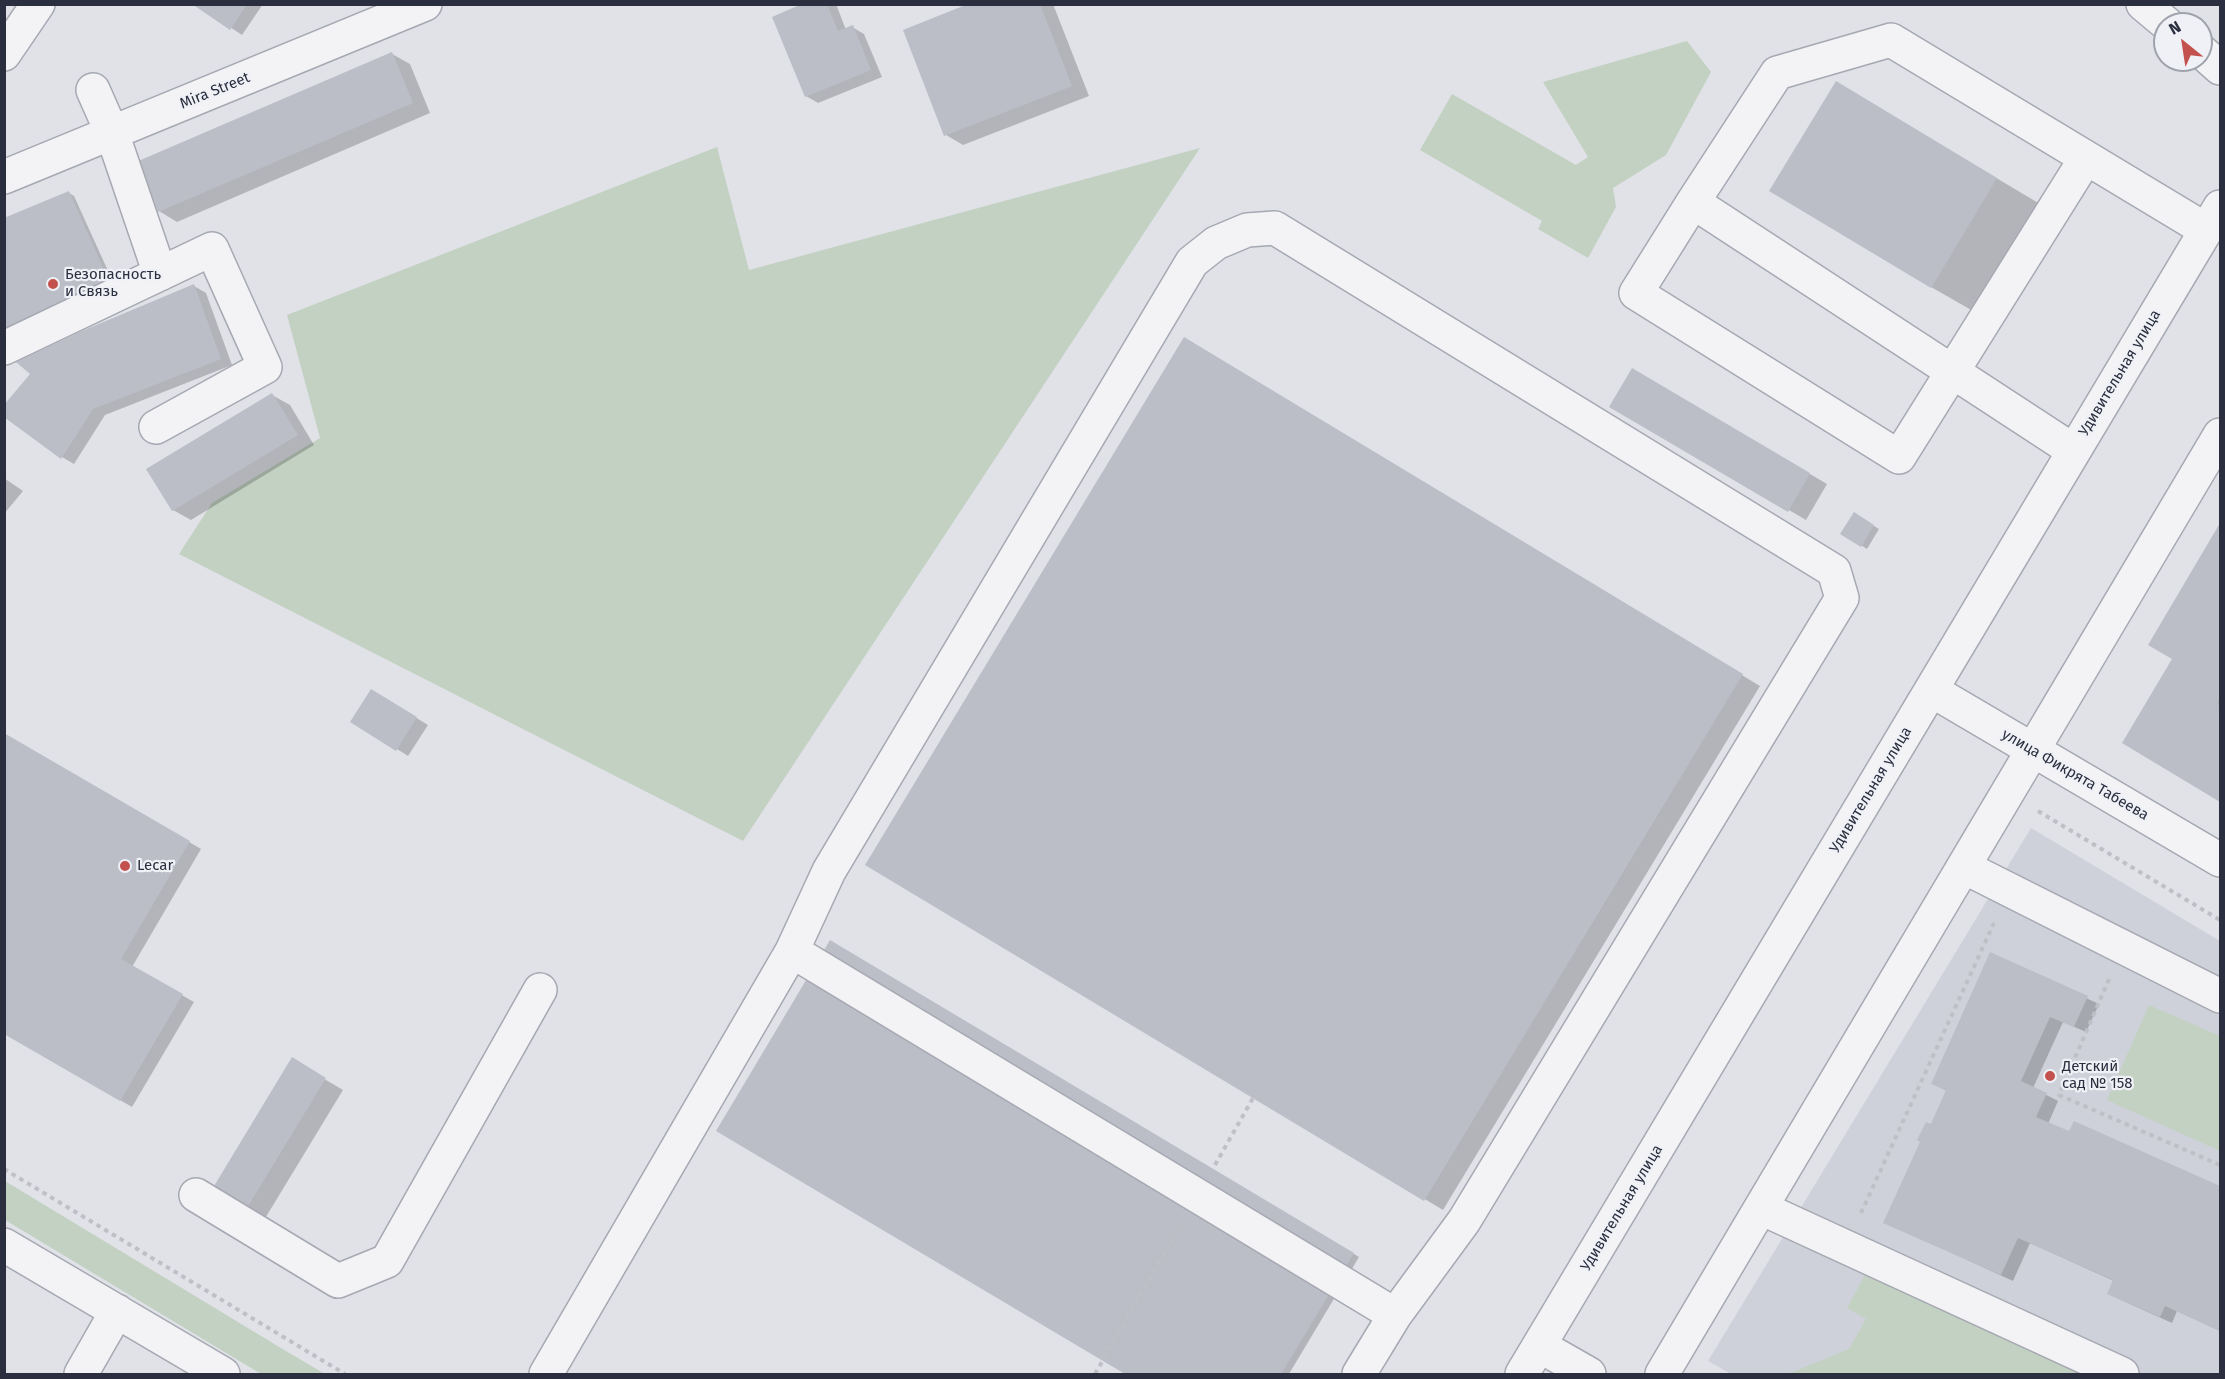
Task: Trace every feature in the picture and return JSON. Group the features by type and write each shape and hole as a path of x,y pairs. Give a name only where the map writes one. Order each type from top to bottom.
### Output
{"street":[{"path":"4,54 38,4"},
{"name":"Mira Street","path":"4,177 425,4"},
{"path":"2086,158 1899,458 1636,293 1777,73 1891,40 2086,158 2213,218"},
{"path":"93,90 112,133 160,274"},
{"path":"1693,202 2074,451"},
{"name":"Удивительная улица","path":"1522,1374 2213,218"},
{"path":"546,1374 792,951 829,871 1192,262 1216,243 1247,230 1275,228 1834,571 1842,598 1464,1221 1395,1315 1359,1374"},
{"path":"4,348 212,249 266,367 156,427"},
{"path":"1662,1374 2220,435"},
{"name":"улица Фикрята Табеева","path":"1931,690 2220,860"},
{"path":"1964,867 2220,996"},
{"path":"792,951 1395,1315"},
{"path":"196,1195 338,1281 387,1261 540,990"},
{"path":"1761,1208 2122,1374"},
{"path":"4,1245 223,1374"},
{"path":"81,1374 117,1311"},
{"path":"1540,1346 1589,1374"}],"path":[{"path":"2036,810 2220,920"},
{"path":"1861,1215 1997,916"},
{"path":"2113,970 2059,1095 2220,1165"},
{"path":"1095,1374 1253,1098"},
{"path":"4,1169 345,1374"}],"shaded area":[{"name":"Детский сад № 158","path":"2031,828 2220,941 2220,1374 1731,1374 1708,1361"}],"green space":[{"path":"1687,41 1711,72 1666,155 1613,188 1616,207 1588,258 1538,229 1542,221 1420,150 1452,94 1576,165 1588,157 1543,82"},
{"path":"717,147 749,270 1200,148 743,841 179,554 212,503 320,438 287,315"},
{"path":"2149,1005 2220,1036 2220,1151 2107,1100"},
{"path":"5,1181 325,1374 261,1374 5,1220"},
{"path":"1868,1269 2092,1374 1788,1374 1849,1349 1866,1319 1847,1308"}],"building":[{"path":"192,4 247,4 230,30"},
{"path":"802,4 827,4 838,31 853,25 871,70 805,97 772,17"},
{"path":"968,4 1040,4 1072,86 944,136 903,30"},
{"path":"392,52 413,103 158,212 136,162"},
{"path":"1836,81 1997,178 1931,288 1769,191"},
{"path":"69,191 109,281 4,331 4,218"},
{"path":"194,284 221,359 93,409 61,459 4,417 4,405 30,374 16,362 82,331"},
{"path":"1184,337 1743,674 1424,1201 865,865"},
{"path":"1632,368 1810,473 1788,512 1609,407"},
{"path":"272,393 298,435 172,511 146,469"},
{"path":"1854,512 1874,525 1861,547 1840,534"},
{"path":"2220,523 2220,698 2217,704 2220,706 2220,802 2122,743 2172,659 2148,645"},
{"path":"371,689 417,717 396,751 350,722"},
{"path":"4,733 190,841 121,959 183,994 120,1101 4,1034"},
{"path":"830,940 1354,1253 1281,1374 1125,1374 716,1131"},
{"path":"1990,952 2088,996 2074,1027 2050,1017 2021,1081 2047,1093 2036,1117 2069,1131 2074,1121 2220,1186 2220,1331 2165,1306 2160,1317 2107,1294 2113,1280 2018,1238 2001,1275 1883,1223 1920,1142 1917,1140 1926,1122 1931,1124 1946,1090 1931,1084"},
{"path":"292,1057 326,1078 239,1221 205,1201"}],"place":[{"name":"Безопасность и Связь","path":"53,284"},
{"name":"Lecar","path":"125,866"},
{"name":"Детский сад № 158","path":"2050,1076"}]}
